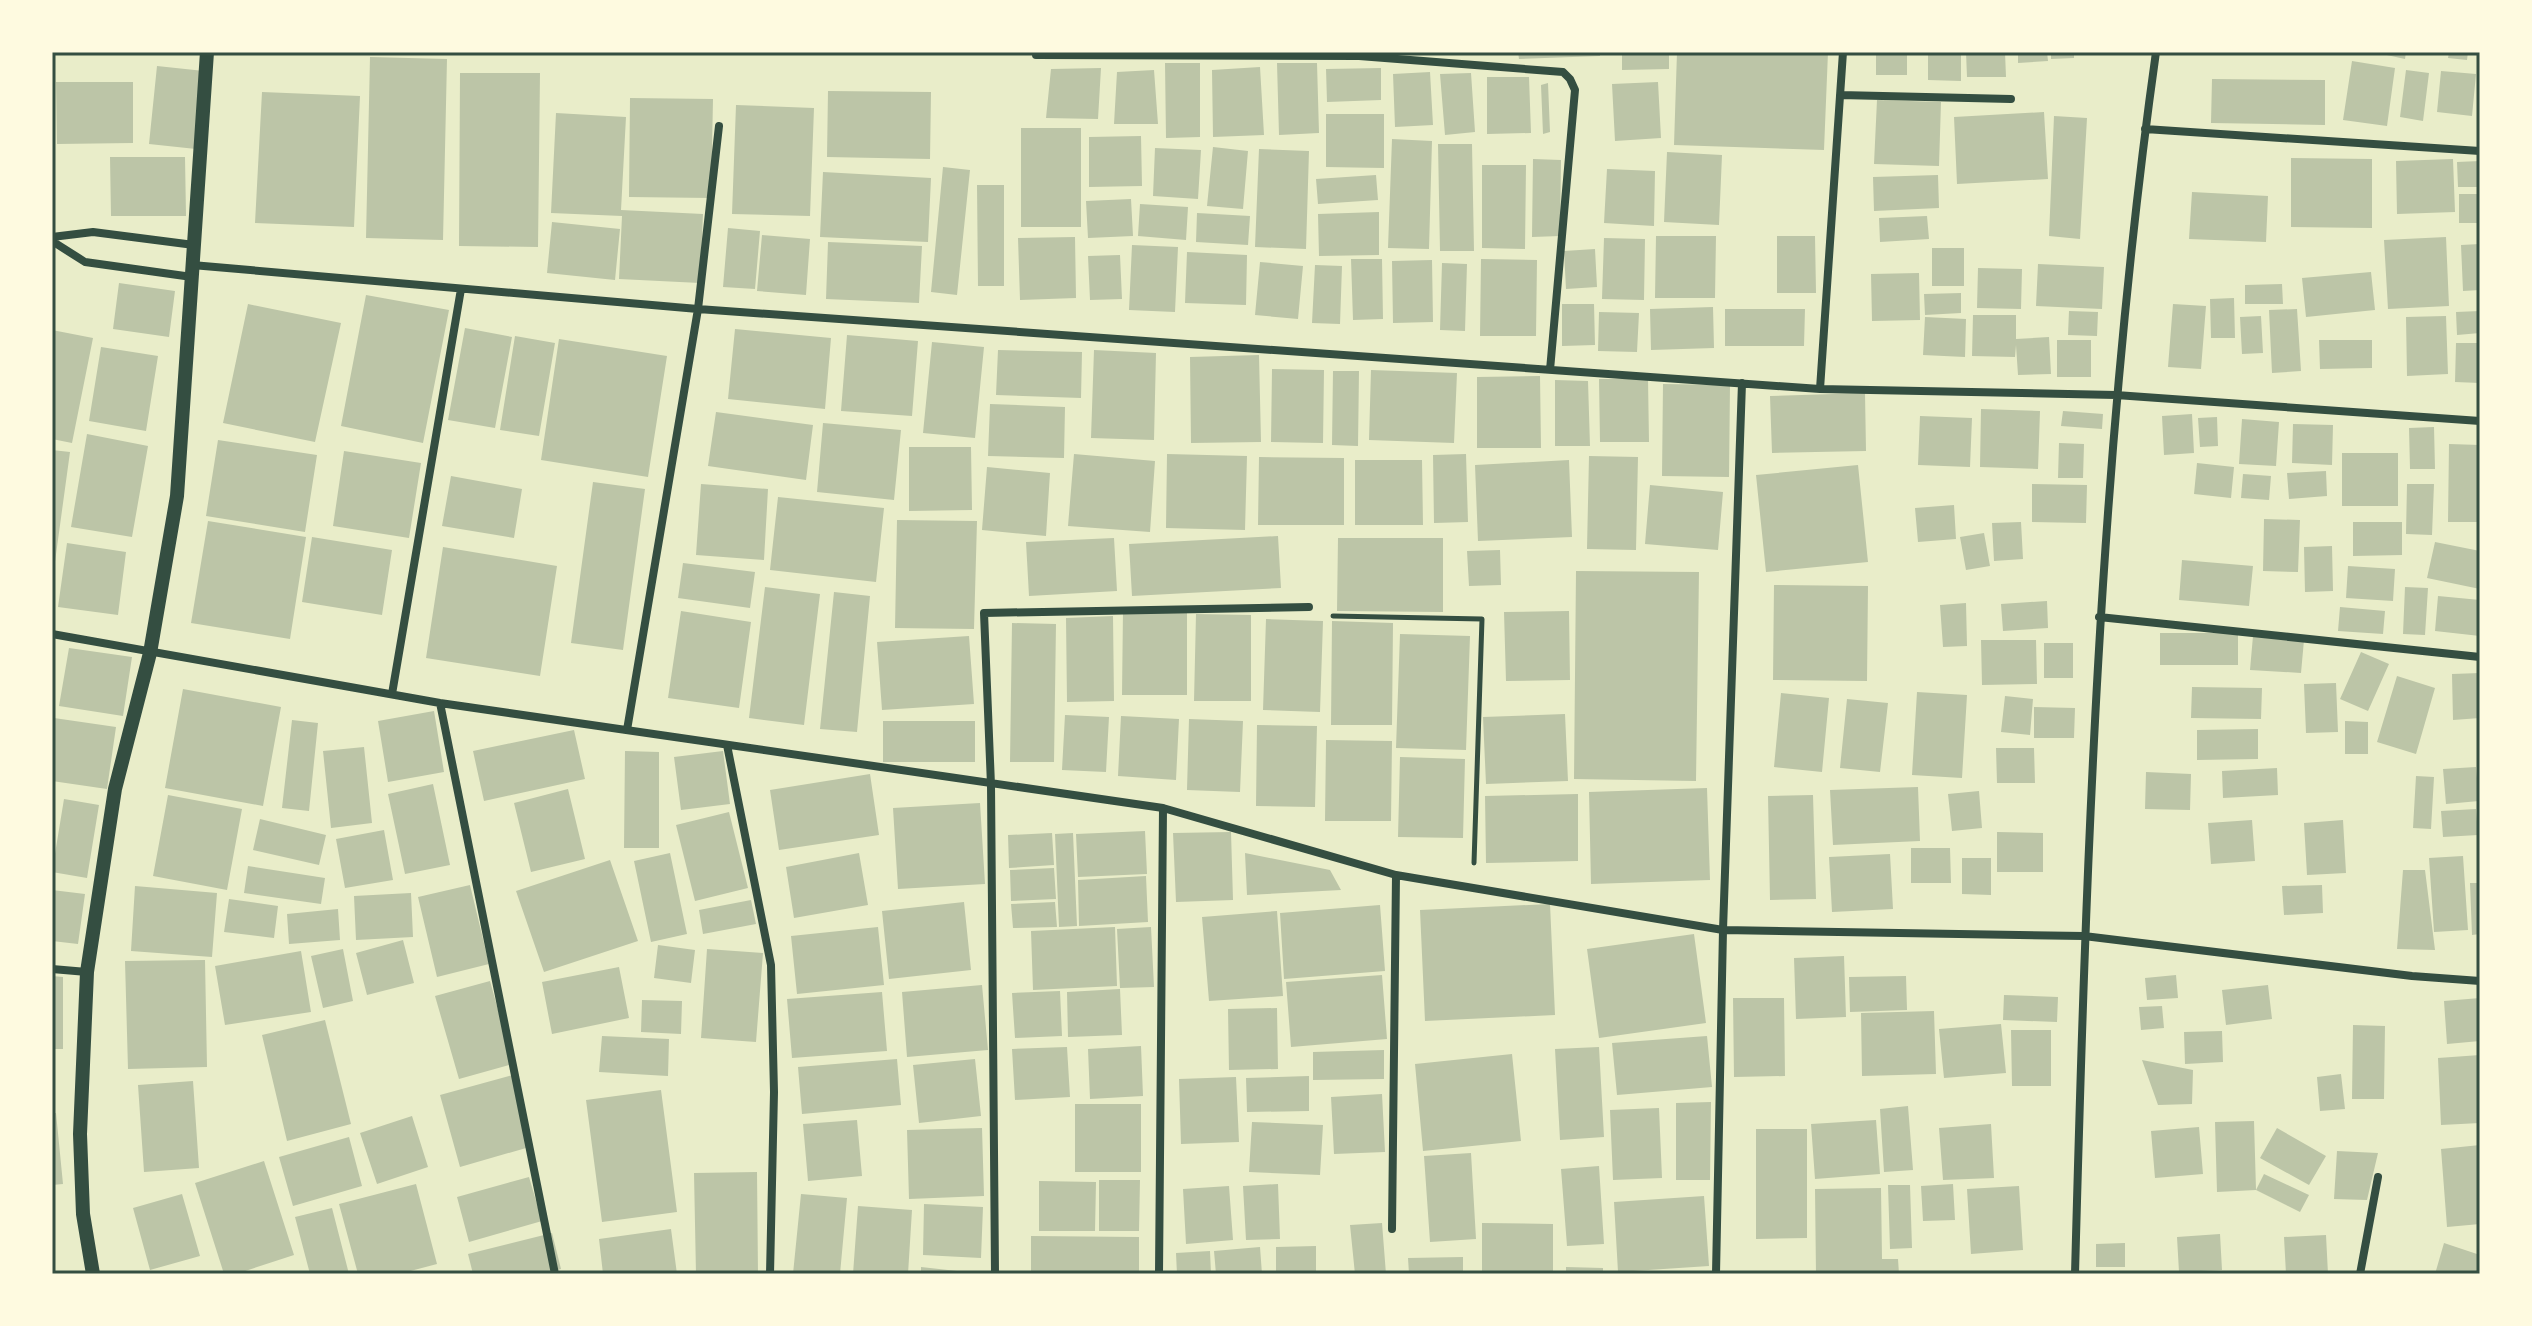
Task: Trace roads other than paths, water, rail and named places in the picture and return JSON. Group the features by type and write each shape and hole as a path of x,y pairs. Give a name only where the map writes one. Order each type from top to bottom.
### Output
{"street":[{"path":"93,1274 83,1214 80,1134 87,972 115,789 150,653 177,496 207,52"},
{"path":"1820,389 1843,52"},
{"path":"2075,1274 2084,936 2099,617 2116,395 2156,52"},
{"path":"1036,55 1359,56 1563,72 1575,90 1550,370"},
{"path":"1840,95 2011,99"},
{"path":"627,730 698,309 719,126"},
{"path":"2145,129 2480,151"},
{"path":"52,239 93,232 194,245"},
{"path":"52,239 85,262 698,309 1820,389 2116,395 2480,421"},
{"path":"392,694 461,289"},
{"path":"1716,1274 1723,930 1742,383"},
{"path":"995,1274 991,785 984,613 1309,607"},
{"path":"2099,617 2480,657"},
{"path":"52,634 440,703 1163,808 1396,875 1723,930 2084,936 2412,976 2480,981"},
{"path":"440,703 555,1274"},
{"path":"727,745 771,965 774,1092 770,1274"},
{"path":"1159,1274 1163,808"},
{"path":"1392,1229 1396,875"},
{"path":"52,969 87,972"},
{"path":"2360,1274 2378,1177"}]}
